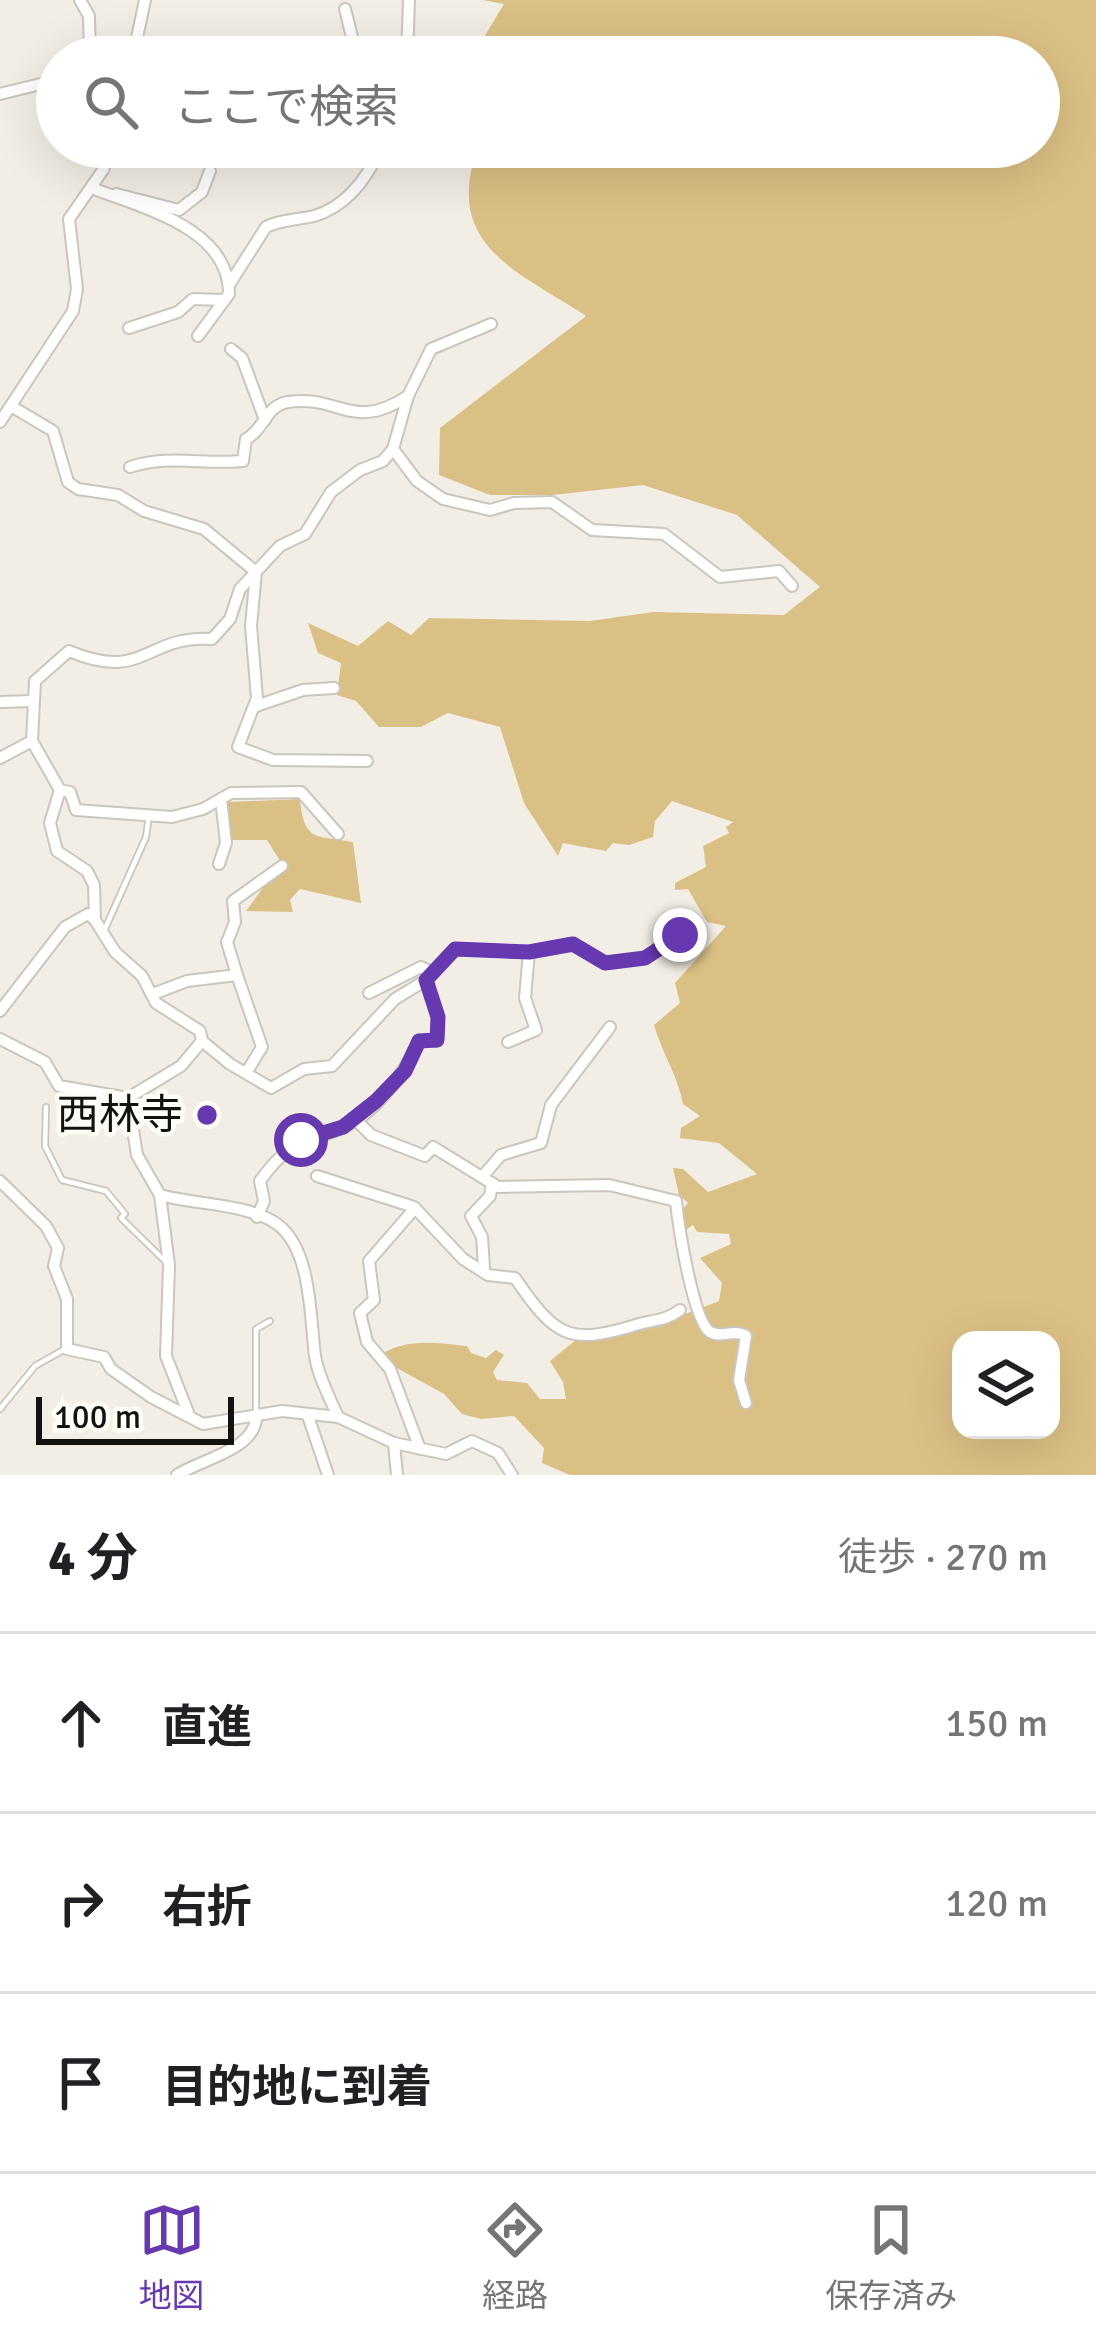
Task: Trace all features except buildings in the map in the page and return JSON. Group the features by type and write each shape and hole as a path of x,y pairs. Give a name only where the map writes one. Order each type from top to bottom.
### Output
{"street":[{"path":"80,0 88,16 89,36"},
{"path":"138,36 145,0"},
{"path":"408,36 409,0"},
{"path":"345,9 352,36"},
{"path":"0,94 36,85"},
{"path":"101,168 69,219 76,289 73,311 4,415 53,431 68,482 77,489 118,495 144,511 204,529 256,572"},
{"path":"198,336 266,227 318,215 362,184 370,168"},
{"path":"106,194 136,195 179,210 202,193 210,171"},
{"path":"92,188 198,232 229,285"},
{"path":"129,328 178,312 193,299 224,300"},
{"path":"95,920 94,885 87,872 57,850 50,823 60,790 32,741 35,681 70,651 110,666 141,659 177,637 212,639 230,619 240,589 280,546 305,534 332,492 360,470 383,461 393,448 408,397 431,349 491,324"},
{"path":"231,349 242,358 266,419"},
{"path":"130,466 162,459 205,465 243,461 246,439 287,402 372,416 408,397"},
{"path":"393,448 417,481 442,499 490,510 514,503 552,502 592,530 664,534 720,577 779,571 792,586"},
{"path":"256,572 251,626 256,706 238,747 252,757 368,760"},
{"path":"256,706 303,691 334,688"},
{"path":"0,702 32,701"},
{"path":"0,758 32,741"},
{"path":"60,790 70,792 76,810 177,816 231,793 301,792 338,834"},
{"path":"219,864 226,843 221,800"},
{"path":"246,1073 262,1047 227,942 235,922 233,901 282,866"},
{"path":"0,1011 65,927 88,914 167,1013 200,1030 202,1041 246,1073 280,1087 304,1069 332,1066 395,999 430,977 455,949 529,952 573,944 605,963 645,958 680,935 694,935"},
{"path":"508,1042 536,1030 525,998 529,952"},
{"path":"257,1216 264,1201 260,1180 280,1153 354,1118 405,1071 419,1041 437,1040 430,977 421,967 369,993"},
{"path":"153,994 187,981 237,975"},
{"path":"610,1027 551,1106 541,1143 501,1155 487,1180 490,1196 471,1216 482,1237 488,1275 515,1278 541,1319 581,1339 616,1334 680,1310"},
{"path":"0,1039 46,1062 59,1085 128,1098 181,1066 202,1041"},
{"path":"128,1098 137,1155 160,1195 169,1265 166,1356 189,1415"},
{"path":"354,1118 371,1135 425,1156 433,1148 487,1180 545,1190 609,1185 676,1201 694,1302 705,1327 746,1336 739,1380 746,1402"},
{"path":"317,1175 415,1208 463,1259 484,1268"},
{"path":"0,1180 46,1226 58,1248 54,1266 67,1299 67,1348 104,1357 111,1369 151,1397 208,1425 282,1412 338,1417 394,1443 446,1454 472,1441 498,1453 512,1475"},
{"path":"160,1195 278,1225 298,1258 315,1330 315,1358 338,1417"},
{"path":"415,1208 369,1262 374,1300 360,1312 367,1342 390,1369 420,1449"},
{"path":"308,1416 328,1475"},
{"path":"177,1475 206,1457 244,1444 255,1433 256,1419"},
{"path":"394,1443 397,1475"}],"lane":[{"path":"104,931 146,837 149,815"},
{"path":"46,1107 45,1146 62,1180 106,1191 125,1214 121,1218 169,1265"},
{"path":"256,1419 256,1329 270,1321"},
{"path":"0,1409 35,1366 67,1348"}],"shaded area":[{"path":"483,0 1096,0 1096,1475 570,1475 542,1463 544,1448 514,1416 481,1419 462,1414 444,1394 377,1357 399,1346 420,1343 467,1346 471,1353 486,1358 496,1350 504,1355 493,1372 497,1380 527,1383 540,1399 566,1399 563,1382 550,1361 587,1331 641,1331 719,1301 722,1283 700,1258 731,1244 729,1234 697,1232 693,1225 682,1233 678,1215 688,1203 679,1195 673,1168 683,1169 708,1192 757,1174 719,1143 680,1138 681,1128 700,1116 683,1104 654,1025 680,1003 675,983 726,926 707,922 688,889 675,890 675,883 706,867 703,846 729,833 726,827 733,822 672,801 655,821 653,837 629,845 613,843 606,851 563,843 558,856 524,803 500,727 448,713 421,727 379,727 356,701 337,695 341,663 318,653 308,623 358,646 388,621 411,635 429,618 590,621 653,612 784,615 820,587 737,515 643,485 553,495 490,495 439,475 440,428 586,316 519,273 484,241 473,220 469,196 472,168 1060,168 1060,36 485,36 504,4"},
{"path":"300,799 309,831 353,842 361,903 300,889 290,900 293,912 246,911 271,877 285,869 267,840 231,840 227,802"}],"place":[{"name":"西林寺","path":"207,1115"}],"route":[{"path":"301,1140 343,1127 405,1071 419,1041 437,1040 438,1017 426,980 455,949 529,952 573,944 605,963 645,958 680,935"}]}
